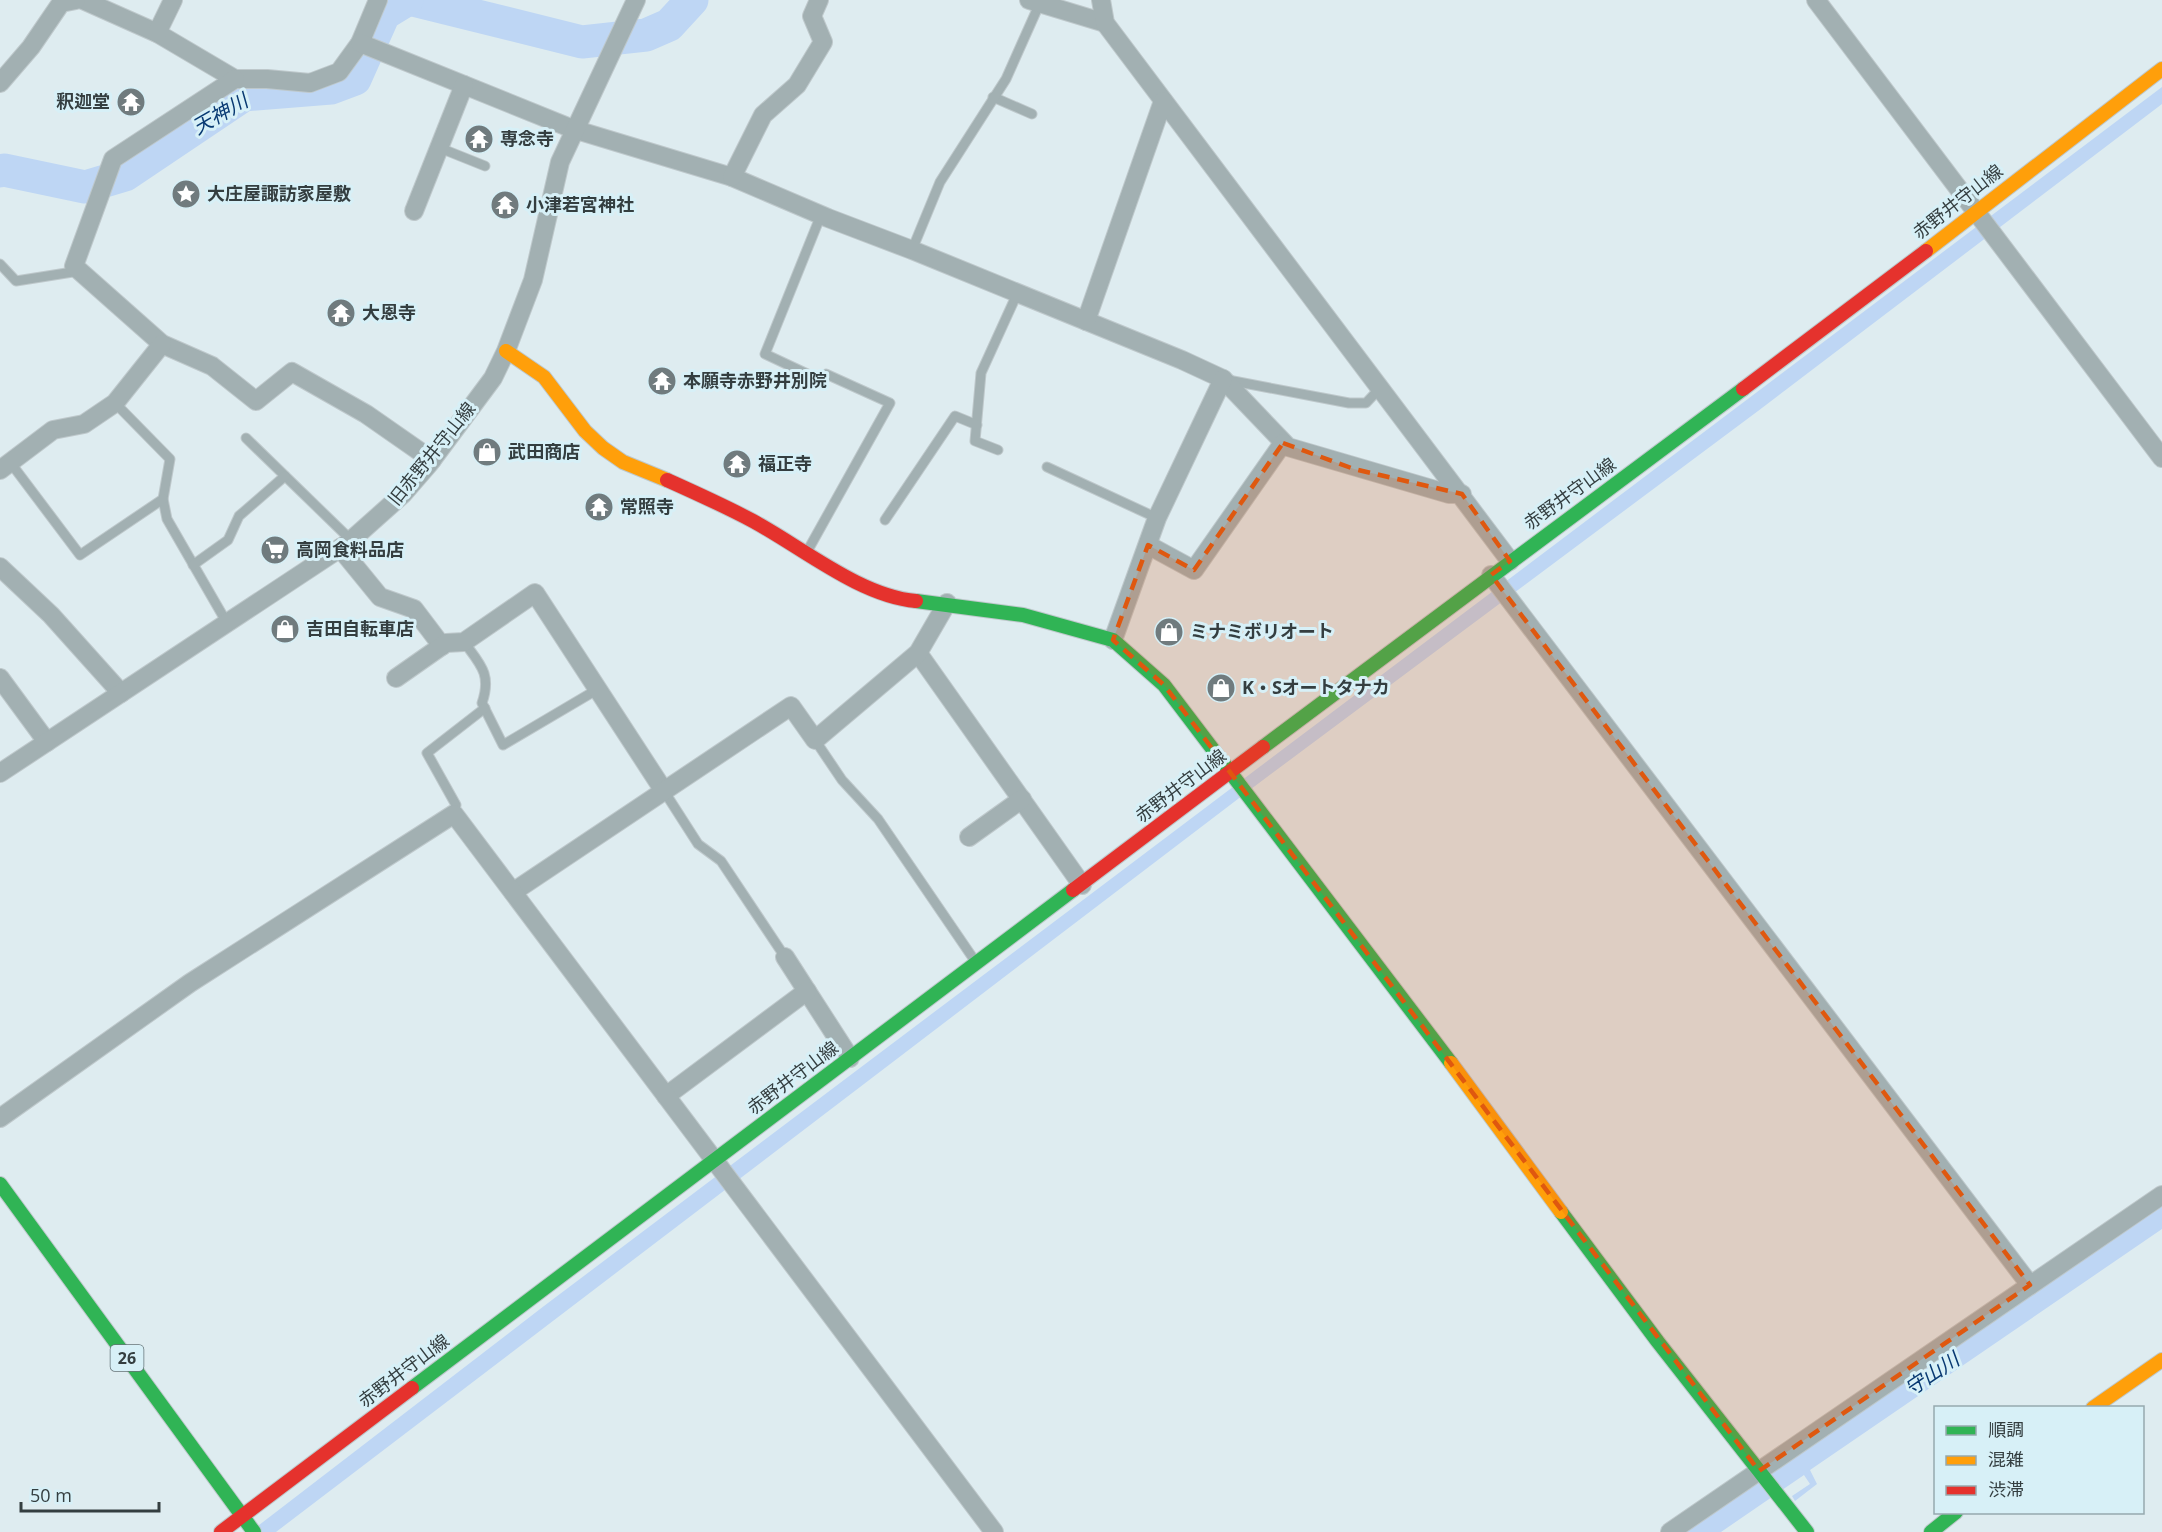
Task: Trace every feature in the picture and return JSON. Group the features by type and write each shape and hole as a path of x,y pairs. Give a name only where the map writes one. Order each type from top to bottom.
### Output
{"main road":[{"name":"赤野井守山線","path":"221,1532 1491,575 1848,311 2162,69"},
{"path":"506,351 544,377 585,430 603,448 623,462 697,493 865,586 898,598 1023,615 1113,640 1164,685 1231,771 1658,1342 1807,1532"},
{"name":"26","path":"0,1184 254,1532"},
{"path":"2094,1406 2162,1360"},
{"path":"1931,1532 1954,1514"}],"street":[{"path":"82,0 157,33 235,80"},
{"path":"157,33 173,0"},
{"path":"378,0 360,43 339,72 310,83 267,79 235,80 113,159 74,266 162,344 212,366 256,401 292,372 366,414 432,460"},
{"name":"旧赤野井守山線","path":"0,773 346,544 403,494 432,460 493,378 506,351 533,280 560,162 573,129 636,0"},
{"path":"732,177 763,116 797,85 823,42 813,16 819,0"},
{"path":"1101,0 1105,23 1462,494 1510,561"},
{"path":"1816,0 2162,458"},
{"path":"0,83 64,1"},
{"path":"1034,2 1105,23"},
{"path":"360,43 573,129 732,177 1223,379 1288,447 1354,469 1449,494 1462,494"},
{"path":"414,211 464,85"},
{"path":"1086,321 1163,101"},
{"path":"5,466 53,430 84,424 115,403 162,344"},
{"path":"1113,640 1156,518 1223,379"},
{"path":"1148,546 1194,570 1283,443"},
{"path":"346,544 380,597 414,609 442,646"},
{"path":"0,567 51,615 121,693"},
{"path":"1491,575 2030,1285"},
{"path":"396,678 442,646 464,642 535,593 664,791"},
{"path":"513,892 791,706 815,740 918,653 947,603"},
{"path":"918,653 1082,885"},
{"path":"0,678 47,742"},
{"path":"969,837 1022,799"},
{"path":"0,1118 190,983 454,814 994,1532"},
{"path":"785,957 850,1058"},
{"path":"666,1096 807,991"},
{"path":"1670,1532 2162,1195"}],"lane":[{"path":"912,250 940,182 1006,79 1034,2"},
{"path":"993,97 1032,114"},
{"path":"440,148 484,166"},
{"path":"806,552 890,403 826,374 816,378 765,354 821,215"},
{"path":"0,264 16,280 80,271"},
{"path":"998,450 975,441 981,373 1017,294"},
{"path":"1223,379 1349,403 1366,404 1381,387"},
{"path":"115,403 170,459 162,499 167,519 227,623"},
{"path":"885,520 955,416 977,425"},
{"path":"246,438 285,476 346,544"},
{"path":"5,466 80,555 162,499"},
{"path":"1047,467 1156,518"},
{"path":"193,565 228,540 239,516 285,476"},
{"path":"464,642 484,669 487,688 482,703 503,745 598,689"},
{"path":"454,814 456,805 427,753 485,708"},
{"path":"815,740 842,780 878,819 976,963"},
{"path":"664,791 698,844 721,861 785,957"}],"highlighted area":[{"path":"1283,443 1354,469 1462,494 1510,561 1491,575 2030,1285 1759,1471 1164,685 1113,640 1148,545 1194,570"}],"water":[{"path":"2162,87 2162,104 1758,411 1255,786 276,1532 250,1532 544,1306"},
{"name":"守山川","path":"2162,1205 2162,1229 1810,1470 1817,1484 1795,1501 1792,1496 1810,1484 1804,1475 1721,1532 1685,1532"}],"waterway":[{"name":"天神川","path":"0,171 85,187 125,175 244,95 331,88 355,79 384,14 407,0"},
{"name":"天神川","path":"413,0 582,42 646,35 669,25 692,0"}],"traffic: fast":[{"path":"1263,747 1743,389"},
{"path":"916,601 1023,615 1113,640 1164,685 1451,1063"},
{"path":"412,1388 1073,890"},
{"path":"0,1184 254,1532"},
{"path":"1561,1212 1658,1342 1807,1532"},
{"path":"1931,1532 1954,1514"}],"traffic: slow":[{"path":"1926,251 2162,69"},
{"path":"506,351 544,377 585,431 603,448 623,462 667,480"},
{"path":"1451,1063 1561,1212"},
{"path":"2096,1406 2162,1360"}],"traffic: jam":[{"path":"1743,389 1926,251"},
{"path":"667,480 753,521 853,581 895,597 916,601"},
{"path":"1073,890 1263,747"},
{"path":"221,1532 412,1388"}],"place":[{"name":"釈迦堂","path":"131,102"},
{"name":"専念寺","path":"479,139"},
{"name":"大庄屋諏訪家屋敷","path":"186,194"},
{"name":"小津若宮神社","path":"505,205"},
{"name":"大恩寺","path":"341,313"},
{"name":"本願寺赤野井別院","path":"662,381"},
{"name":"武田商店","path":"487,452"},
{"name":"福正寺","path":"737,464"},
{"name":"常照寺","path":"599,507"},
{"name":"高岡食料品店","path":"275,550"},
{"name":"吉田自転車店","path":"285,629"},
{"name":"ミナミボリオート","path":"1169,632"},
{"name":"K・Sオートタナカ","path":"1221,688"}]}
